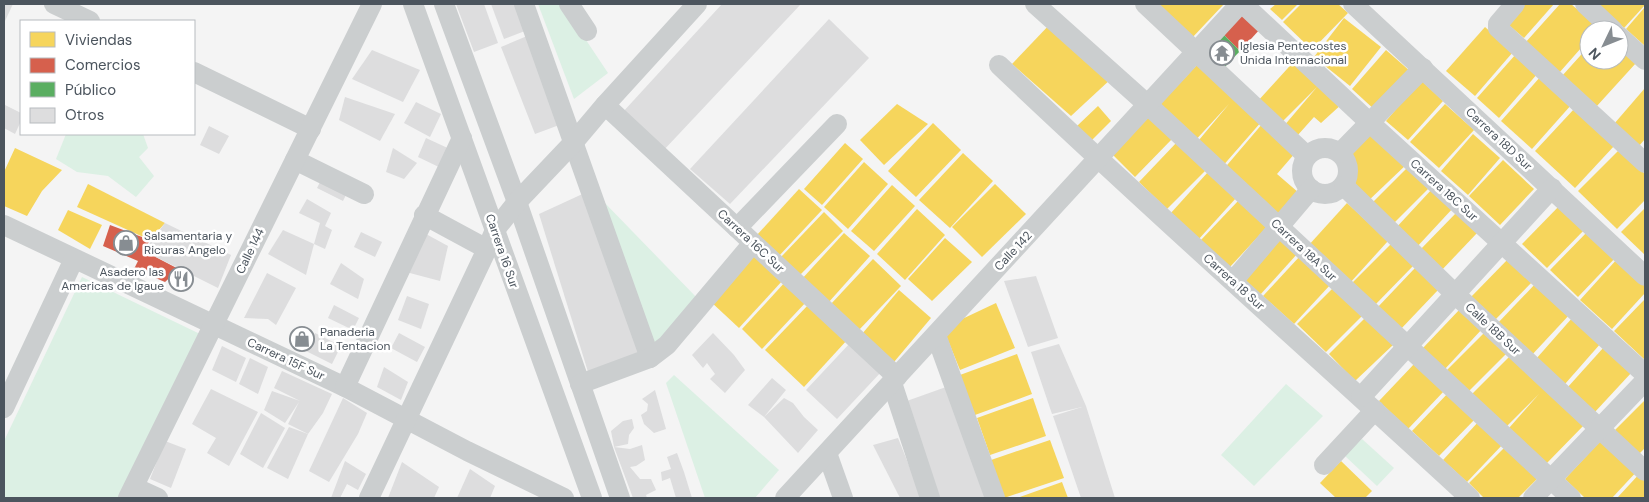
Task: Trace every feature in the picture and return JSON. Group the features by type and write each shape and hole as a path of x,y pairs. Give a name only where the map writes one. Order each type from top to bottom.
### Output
{"street":[{"path":"54,4 88,20"},
{"name":"Calle 144","path":"131,493 372,4"},
{"name":"Carrera 16 Sur","path":"413,4 592,498"},
{"path":"444,4 517,202 620,498"},
{"path":"524,4 650,358"},
{"path":"569,4 587,30"},
{"path":"369,498 495,230 517,202 697,4"},
{"name":"Carrera 18A Sur","path":"1035,4 1148,105 1571,498"},
{"path":"1145,4 1307,156"},
{"name":"Calle 142","path":"785,498 1242,4"},
{"name":"Carrera 18C Sur","path":"1242,4 1645,374"},
{"name":"Carrera 18D Sur","path":"1353,4 1645,276"},
{"path":"1515,4 1498,24 1498,28 1645,163"},
{"path":"1585,4 1602,20"},
{"path":"1629,45 1645,60"},
{"name":"Carrera 18 Sur","path":"999,65 1098,159 1368,403 1470,498"},
{"path":"1340,153 1423,68"},
{"path":"195,72 311,129"},
{"name":"Carrera 16C Sur","path":"605,105 753,243 894,380 930,498"},
{"path":"737,228 837,124"},
{"path":"345,387 424,215 462,138"},
{"path":"1323,148 1331,148 1340,153 1346,160 1349,169 1348,178 1344,186 1337,192 1328,194 1319,194 1311,189 1305,182 1302,174 1303,164 1307,156 1314,150 1323,148"},
{"path":"295,160 364,194"},
{"name":"Calle 18B Sur","path":"1344,186 1645,471"},
{"path":"1324,465 1408,346 1552,188"},
{"path":"1232,280 1311,189"},
{"path":"424,215 487,249"},
{"name":"Carrera 15F Sur","path":"4,225 345,387 407,418 466,451 564,498"},
{"path":"580,384 650,358 667,345 753,243"},
{"path":"4,408 74,259"},
{"path":"936,335 995,498"},
{"path":"1533,498 1645,381"},
{"path":"827,453 843,498"},
{"path":"131,493 158,498"}],"green space":[{"path":"538,4 562,4 608,73 574,99"},
{"path":"66,135 143,135 148,148 139,157 154,176 136,197 108,176 77,172 56,159"},
{"path":"600,198 698,299 653,347"},
{"path":"82,277 200,334 121,498 4,498 4,441"},
{"path":"674,375 779,470 755,498 705,498 666,383"},
{"path":"1286,384 1323,416 1254,486 1221,455"},
{"path":"1362,439 1394,468 1377,486 1344,455"}],"building: Viviendas":[{"path":"1153,4 1224,4 1191,39"},
{"path":"1276,4 1298,4 1282,20 1270,9"},
{"path":"1301,4 1338,4 1348,13 1312,50 1283,22"},
{"path":"1519,4 1554,4 1524,38 1504,21"},
{"path":"1560,4 1571,4 1590,20 1579,20 1579,50 1559,73 1525,43"},
{"path":"1601,4 1645,4 1629,23 1629,20 1615,20 1600,6"},
{"path":"1645,7 1645,46 1629,32 1629,26"},
{"path":"1344,18 1381,47 1350,86 1314,57"},
{"path":"1052,22 1112,78 1071,116 1012,64"},
{"path":"1485,27 1513,52 1475,96 1446,71"},
{"path":"1386,50 1411,72 1376,111 1352,89"},
{"path":"1516,54 1538,73 1499,118 1477,98"},
{"path":"1629,56 1636,63 1596,107 1562,76 1579,57 1579,70 1629,70"},
{"path":"1297,58 1343,103 1321,123 1314,117 1297,136 1283,127 1317,87 1280,124 1257,102"},
{"path":"1198,64 1262,121 1221,168 1194,146 1229,104 1192,144 1155,109"},
{"path":"1541,76 1572,104 1532,149 1501,121"},
{"path":"1421,80 1443,101 1408,140 1386,121"},
{"path":"1645,88 1645,139 1639,146 1614,124"},
{"path":"897,104 928,124 884,165 860,140"},
{"path":"1445,104 1474,130 1439,168 1410,142"},
{"path":"1098,106 1111,121 1092,140 1077,126"},
{"path":"1575,108 1615,145 1575,188 1535,151"},
{"path":"1150,116 1173,138 1135,177 1112,154"},
{"path":"933,123 961,150 916,197 888,171"},
{"path":"1263,123 1296,152 1277,174 1299,193 1277,218 1222,171"},
{"path":"1373,126 1408,163 1366,203 1355,191 1351,147"},
{"path":"1473,134 1500,158 1468,195 1441,171"},
{"path":"1178,141 1207,169 1167,209 1139,182"},
{"path":"845,143 863,159 822,205 804,189"},
{"path":"15,148 62,170 42,191 27,216 4,206 4,172"},
{"path":"1620,149 1645,174 1645,200 1617,229 1578,191"},
{"path":"963,153 993,181 950,228 919,200"},
{"path":"1503,160 1534,189 1500,225 1469,196"},
{"path":"864,162 888,184 848,229 824,207"},
{"path":"1410,165 1431,186 1390,227 1369,206"},
{"path":"1208,172 1236,198 1198,240 1170,214"},
{"path":"88,184 165,223 150,240 77,207"},
{"path":"995,184 1026,214 982,257 952,227"},
{"path":"892,185 915,206 874,251 851,231"},
{"path":"1433,188 1454,207 1415,249 1394,230"},
{"path":"799,189 822,210 778,257 756,236"},
{"path":"1239,200 1267,227 1229,268 1200,241"},
{"path":"1563,202 1588,226 1547,268 1522,244"},
{"path":"1347,203 1388,241 1349,284 1308,246"},
{"path":"1645,208 1645,255 1621,232"},
{"path":"917,209 945,235 905,280 877,254"},
{"path":"68,210 102,225 90,249 58,230"},
{"path":"824,212 843,231 800,275 781,257"},
{"path":"1457,212 1478,232 1439,273 1418,252"},
{"path":"1590,229 1617,256 1578,297 1550,270"},
{"path":"844,233 870,256 828,303 801,280"},
{"path":"1282,237 1298,253 1260,295 1244,279"},
{"path":"945,238 972,262 932,301 908,279"},
{"path":"1391,244 1413,266 1374,306 1351,284"},
{"path":"753,253 783,280 739,328 710,301"},
{"path":"1300,256 1331,284 1294,324 1263,296"},
{"path":"1510,257 1534,280 1493,322 1469,299"},
{"path":"1618,258 1645,283 1645,293 1612,329 1580,300"},
{"path":"873,259 901,286 858,331 830,305"},
{"path":"1415,268 1438,290 1399,331 1376,309"},
{"path":"786,281 807,301 762,349 742,329"},
{"path":"1537,282 1571,313 1530,357 1496,325"},
{"path":"1334,287 1363,315 1326,352 1297,324"},
{"path":"899,290 931,318 894,362 862,334"},
{"path":"1645,299 1645,360 1614,331"},
{"path":"810,303 848,339 804,387 765,350"},
{"path":"996,303 1015,348 960,370 943,328"},
{"path":"1461,308 1483,328 1444,370 1422,349"},
{"path":"1367,316 1394,344 1355,381 1329,354"},
{"path":"1573,317 1601,343 1565,384 1536,359"},
{"path":"1487,330 1508,352 1468,392 1446,371"},
{"path":"1604,347 1632,372 1594,413 1567,388"},
{"path":"1513,353 1586,423 1546,464 1509,428 1539,394 1505,428 1472,394"},
{"path":"1017,354 1032,394 975,415 960,375"},
{"path":"1416,362 1445,390 1408,429 1379,401"},
{"path":"1450,391 1477,417 1439,456 1412,431"},
{"path":"1033,398 1046,436 990,455 977,418"},
{"path":"1645,400 1645,448 1638,455 1615,430"},
{"path":"1480,420 1504,443 1467,482 1443,460"},
{"path":"1604,437 1639,469 1612,498 1585,498 1565,479"},
{"path":"1050,440 1064,478 1004,498 991,460"},
{"path":"1508,444 1540,476 1518,498 1484,498 1469,483"},
{"path":"1341,461 1372,491 1365,498 1336,498 1320,483"},
{"path":"1642,471 1645,474 1645,498 1617,498"},
{"path":"1062,482 1068,498 1017,498"}],"building: Comercios":[{"path":"1243,13 1261,28 1240,51 1224,35"},
{"path":"110,225 150,240 144,251 192,276 185,291 168,281 178,270 165,282 134,269 138,261 103,246"},
{"name":"Panaderia La Tentacion","path":"301,330 311,335 303,350 293,344"}],"building: Público":[{"name":"Iglesia Pentecostes Unida Internacional","path":"1224,35 1240,51 1222,70 1204,54"}],"building: Otros":[{"path":"4,4 13,4 5,21 4,20"},
{"path":"456,4 484,4 498,43 474,52"},
{"path":"491,4 515,4 525,31 504,39"},
{"path":"722,4 801,4 662,152 622,113"},
{"path":"829,19 869,58 730,204 690,169"},
{"path":"527,36 562,124 535,134 501,47"},
{"path":"372,50 420,70 403,102 352,79"},
{"path":"345,97 395,114 380,141 339,120"},
{"path":"416,102 441,114 430,137 404,123"},
{"path":"5,105 20,112 20,123 15,134 4,128"},
{"path":"209,126 229,136 219,154 200,145"},
{"path":"426,138 452,150 443,169 418,157"},
{"path":"393,148 417,163 404,179 386,172"},
{"path":"323,176 349,189 343,201 317,188"},
{"path":"589,191 642,354 589,375 539,214"},
{"path":"307,199 331,213 325,226 332,230 325,249 314,244 320,223 299,213"},
{"path":"165,223 231,255 218,288 144,251"},
{"path":"283,230 314,244 306,275 268,254"},
{"path":"361,232 382,242 375,257 354,247"},
{"path":"426,234 448,246 440,281 406,272"},
{"path":"341,263 364,279 358,299 330,284"},
{"path":"267,273 296,288 276,325 268,319 244,318"},
{"path":"1036,276 1058,338 1028,347 1004,281"},
{"path":"407,296 429,304 421,329 398,320"},
{"path":"334,305 359,318 353,330 328,318"},
{"path":"315,333 341,346 332,364 306,351"},
{"path":"399,333 425,347 417,362 391,348"},
{"path":"713,333 745,370 725,393 710,379 715,374 707,363 703,368 692,355"},
{"path":"851,342 882,371 837,419 806,390"},
{"path":"1059,344 1086,406 1115,498 1081,498 1053,416 1082,407 1052,414 1031,352"},
{"path":"222,346 246,358 236,382 212,370"},
{"path":"250,358 268,367 258,394 239,384"},
{"path":"384,367 408,382 401,400 377,387"},
{"path":"282,371 332,394 323,413 308,434 288,424 299,402 285,423 264,410 272,391 300,401 274,388"},
{"path":"772,378 786,390 764,417 748,405"},
{"path":"946,387 988,498 939,498 904,402"},
{"path":"211,389 258,412 229,466 207,453 216,438 192,424"},
{"path":"655,390 666,429 654,433 644,424 641,415 647,411 648,404 642,399"},
{"path":"343,398 367,413 358,434 329,482 309,471"},
{"path":"784,398 793,403 818,430 798,453 764,417"},
{"path":"261,413 285,428 263,468 240,454"},
{"path":"632,419 634,428 629,435 628,444 614,447 611,431 623,421"},
{"path":"289,427 308,434 288,479 267,468"},
{"path":"898,438 922,498 900,498 873,445"},
{"path":"165,441 186,449 171,488 150,479"},
{"path":"642,445 645,460 636,466 630,467 640,479 651,479 656,490 646,495 647,498 633,498 614,447 630,449"},
{"path":"677,453 692,498 676,498 670,478 662,481 661,472 671,469 667,457"},
{"path":"345,461 366,474 358,490 347,484 340,498 331,498"},
{"path":"402,462 439,487 434,498 388,498"},
{"path":"470,469 495,486 490,498 457,498"}],"place":[{"name":"Iglesia Pentecostes Unida Internacional","path":"1222,53"},
{"name":"Salsamentaria y Ricuras Angelo","path":"126,243"},
{"name":"Asadero las Americas de Igaue","path":"181,279"},
{"name":"Panaderia La Tentacion","path":"302,339"}]}
